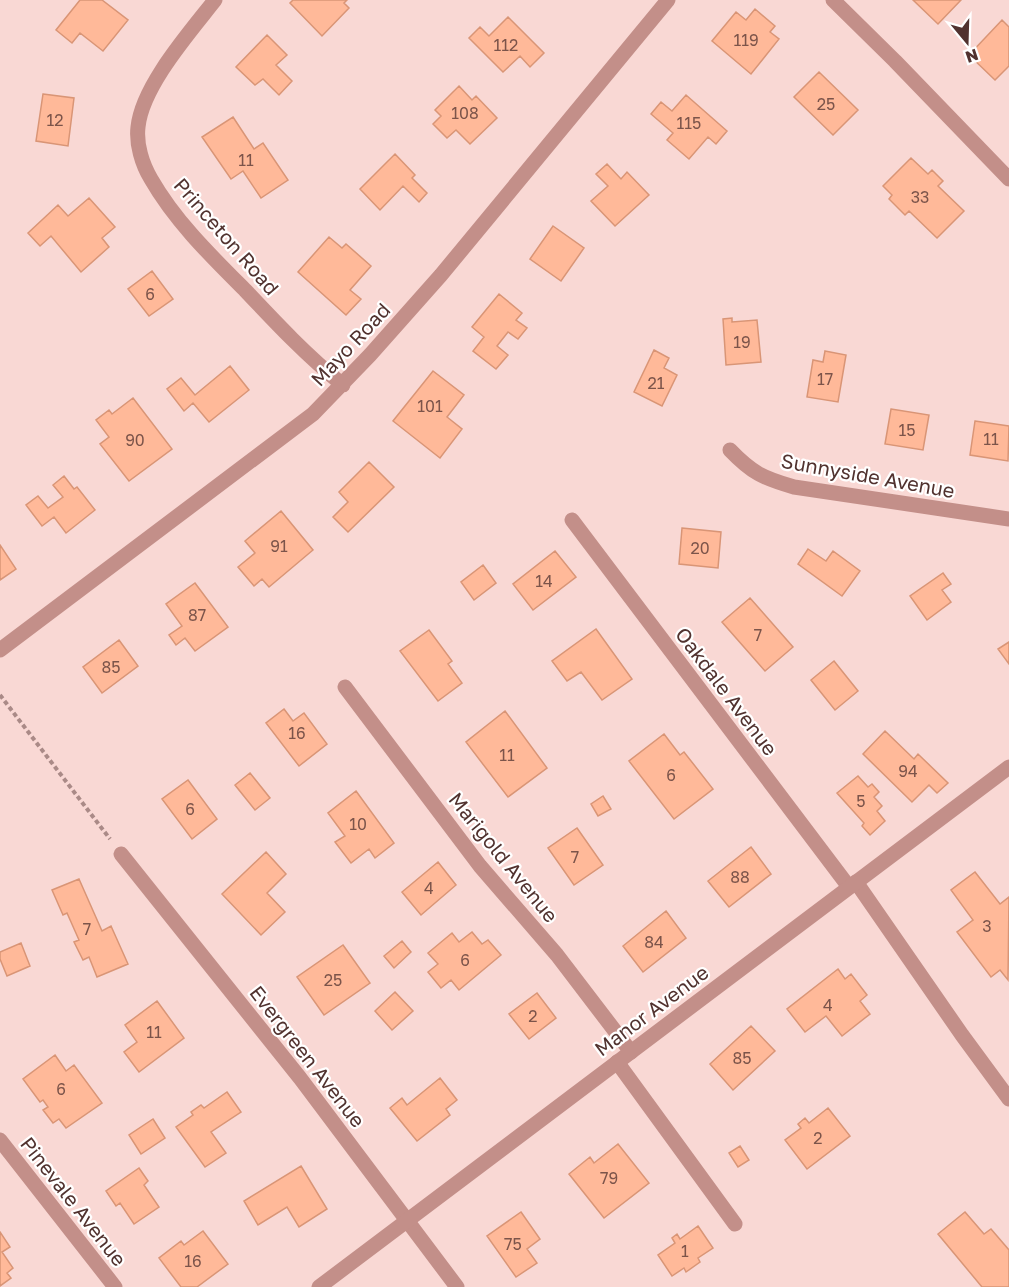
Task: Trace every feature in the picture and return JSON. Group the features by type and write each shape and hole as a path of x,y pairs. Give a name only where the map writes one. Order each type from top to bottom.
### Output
{"street":[{"name":"Princeton Road","path":"215,0 168,63 143,105 138,128 140,154 150,178 190,233 307,354 343,385"},
{"name":"Mayo Road","path":"0,650 283,438 313,414 343,385 489,218 668,0"},
{"path":"832,0 895,61 1009,179"},
{"name":"Sunnyside Avenue","path":"730,450 748,468 768,480 794,487 1009,519"},
{"name":"Oakdale Avenue","path":"572,520 852,885 1009,1099"},
{"name":"Marigold Avenue","path":"345,687 480,867 557,955 631,1052"},
{"name":"Manor Avenue","path":"319,1287 1009,767"},
{"name":"Evergreen Avenue","path":"121,854 300,1078 457,1287"},
{"path":"617,1062 735,1224"},
{"name":"Pinevale Avenue","path":"0,1140 115,1287"}],"path":[{"path":"0,695 121,854"}],"building":[{"path":"80,0 102,0 128,20 103,51 80,33 72,43 56,30"},
{"path":"293,0 347,0 344,3 349,8 322,36 290,3"},
{"path":"913,0 961,0 938,24"},
{"path":"755,9 775,26 770,32 779,39 751,74 712,41 736,12 746,20"},
{"path":"508,17 544,53 530,67 520,56 503,72 469,38 480,27 489,36"},
{"path":"1002,20 1009,27 1009,66 995,80 969,55"},
{"path":"267,35 287,55 276,65 292,81 279,95 263,79 255,85 236,67"},
{"path":"819,72 858,110 833,135 794,97"},
{"path":"459,86 472,100 476,96 497,118 470,144 456,130 447,138 433,124 441,116 435,110"},
{"path":"43,94 74,98 68,146 36,141"},
{"path":"686,95 727,131 716,144 708,137 689,159 667,140 673,133 651,114 661,102 672,111"},
{"path":"233,117 254,149 263,143 288,180 261,198 243,171 231,179 202,137"},
{"path":"395,154 415,175 412,178 427,193 419,202 403,186 380,210 360,189"},
{"path":"911,158 928,174 932,170 943,181 938,186 964,211 937,238 909,211 905,215 889,199 892,195 883,186"},
{"path":"607,164 621,179 627,172 649,195 615,226 591,201 608,186 596,174"},
{"path":"89,198 115,227 102,238 109,247 81,272 51,236 40,246 28,233 58,205 68,216"},
{"path":"553,226 584,248 561,281 530,259"},
{"path":"329,237 342,248 346,244 371,266 350,290 361,299 346,315 298,272"},
{"path":"152,271 173,299 149,316 128,289"},
{"path":"499,294 522,313 516,320 527,328 518,339 508,332 497,346 508,355 496,369 473,351 484,337 472,327"},
{"path":"732,318 732,322 757,320 761,362 726,365 723,319"},
{"path":"654,350 669,358 664,368 677,375 662,406 634,392"},
{"path":"825,351 846,355 838,402 807,397 813,360 823,362"},
{"path":"230,366 249,390 209,422 193,403 184,411 167,389 181,378 195,395"},
{"path":"433,371 464,395 447,417 462,429 440,458 393,421"},
{"path":"133,398 172,449 129,481 100,444 109,437 96,420 109,410 112,414"},
{"path":"891,409 929,415 923,450 885,444"},
{"path":"975,421 1009,426 1008,461 970,455"},
{"path":"369,462 394,487 348,532 333,517 348,502 339,492"},
{"path":"64,476 74,489 77,487 95,510 66,533 54,517 42,526 26,505 38,496 48,508 63,497 53,485"},
{"path":"281,511 313,550 269,587 262,579 254,586 238,567 255,553 245,541"},
{"path":"682,528 721,532 718,568 679,564"},
{"path":"0,545 16,569 0,580"},
{"path":"808,549 826,561 833,551 860,571 842,596 798,564"},
{"path":"555,551 576,577 533,610 513,584"},
{"path":"483,565 496,583 474,600 461,582"},
{"path":"943,573 951,584 942,590 951,602 927,620 910,596"},
{"path":"195,583 228,627 195,651 185,638 176,645 169,635 182,626 166,604"},
{"path":"750,598 793,647 765,671 722,622"},
{"path":"596,629 632,679 602,700 581,672 567,681 552,661"},
{"path":"429,630 452,661 448,664 462,683 438,701 400,651"},
{"path":"119,640 138,666 102,693 83,667"},
{"path":"1009,642 1009,664 998,649"},
{"path":"834,661 858,691 835,710 811,680"},
{"path":"284,709 293,721 304,713 327,744 299,766 266,723"},
{"path":"505,711 547,768 508,797 466,742"},
{"path":"885,731 914,759 918,754 948,783 937,793 929,785 912,802 863,754"},
{"path":"664,734 680,755 684,752 713,789 674,819 629,761"},
{"path":"250,773 270,798 255,810 235,785"},
{"path":"858,776 868,787 872,784 879,792 874,797 882,806 877,811 885,821 870,835 862,826 864,823 837,793"},
{"path":"188,780 217,819 192,839 162,799"},
{"path":"356,791 394,843 375,858 369,849 351,863 335,842 345,836 328,813"},
{"path":"603,796 611,809 598,816 591,804"},
{"path":"577,828 603,865 574,885 548,848"},
{"path":"751,847 771,874 729,907 708,881"},
{"path":"266,852 286,874 267,893 285,912 261,935 222,894"},
{"path":"438,862 456,885 421,915 402,892"},
{"path":"975,872 1000,904 1009,897 1008,980 1000,970 991,977 957,932 973,920 951,890"},
{"path":"79,879 102,931 111,926 128,964 97,977 89,957 83,960 74,942 79,940 67,913 63,915 52,890"},
{"path":"666,911 686,938 643,972 623,946"},
{"path":"472,932 482,944 488,940 501,955 459,990 451,980 441,988 428,972 438,964 428,953 452,933 459,942"},
{"path":"402,941 411,952 394,968 384,956"},
{"path":"21,943 30,966 7,976 0,959 0,952"},
{"path":"343,945 370,983 324,1015 297,977"},
{"path":"838,969 845,979 851,974 867,995 860,1001 870,1014 842,1036 826,1016 805,1032 787,1009"},
{"path":"395,992 413,1011 392,1030 375,1011"},
{"path":"537,993 556,1018 529,1039 509,1014"},
{"path":"157,1001 184,1038 139,1072 124,1052 137,1042 125,1025"},
{"path":"751,1026 775,1051 733,1090 710,1064"},
{"path":"55,1055 66,1071 74,1065 102,1103 66,1128 59,1119 53,1123 43,1110 48,1107 43,1100 40,1102 23,1079"},
{"path":"440,1078 457,1100 446,1109 450,1115 417,1141 390,1108 402,1098 407,1105"},
{"path":"227,1092 241,1112 211,1132 226,1153 205,1167 176,1127 193,1115 191,1112 201,1105 204,1108"},
{"path":"828,1108 850,1136 807,1169 785,1140 801,1128 798,1124 805,1118 809,1123"},
{"path":"153,1119 165,1138 141,1154 129,1135"},
{"path":"618,1144 649,1183 604,1218 569,1174 590,1157 594,1163"},
{"path":"740,1146 749,1160 738,1167 729,1153"},
{"path":"301,1166 327,1209 299,1227 287,1207 258,1225 244,1201"},
{"path":"139,1168 148,1181 144,1185 159,1207 134,1224 120,1203 116,1206 106,1191"},
{"path":"521,1212 540,1239 527,1249 537,1263 516,1277 487,1236"},
{"path":"965,1212 984,1234 991,1229 1009,1250 1009,1287 982,1287 938,1234"},
{"path":"698,1226 713,1248 698,1258 700,1262 686,1272 684,1268 672,1276 658,1255 675,1243 672,1238 677,1234 680,1239"},
{"path":"203,1231 228,1264 197,1287 181,1287 159,1258 181,1241 184,1245"},
{"path":"0,1232 10,1247 2,1252 13,1268 7,1273 11,1278 0,1286"}]}
